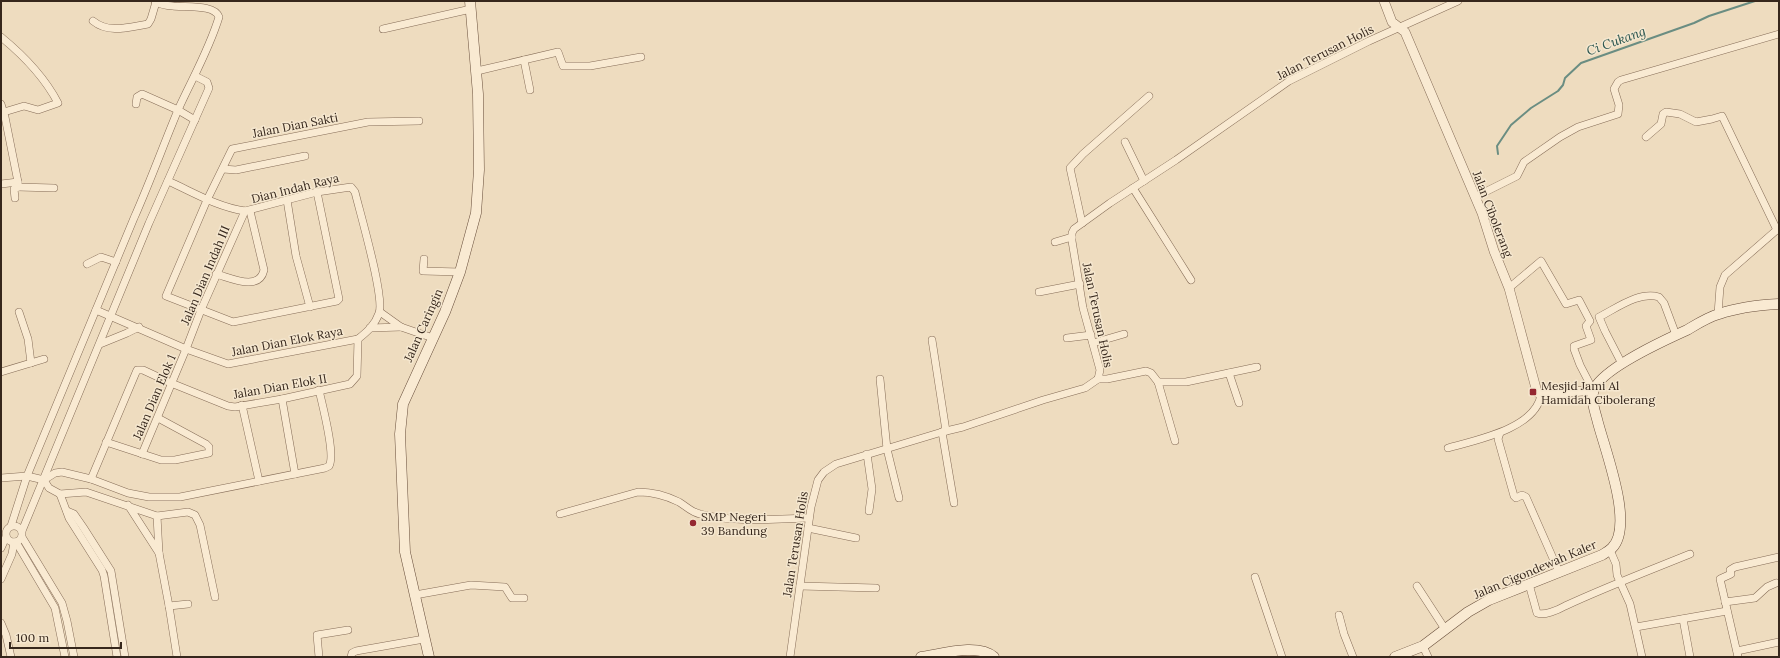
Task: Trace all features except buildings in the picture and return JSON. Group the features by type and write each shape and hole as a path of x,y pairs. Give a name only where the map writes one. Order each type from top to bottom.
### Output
{"main road":[{"name":"Jalan Caringin","path":"429,657 405,549 400,434 402,412 408,392 433,338 460,272 476,213 479,187 477,70 471,5"},
{"path":"1593,390 1597,383 1622,364 1718,314 1746,307 1779,304"},
{"name":"Jalan Cigondewah Kaler","path":"1395,657 1423,646 1468,612 1490,600 1610,550 1614,545 1620,527 1619,503 1614,476 1594,408 1592,399 1593,390"},
{"path":"921,657 982,650 994,657"}],"street":[{"name":"Jalan Cibolerang","path":"1384,1 1392,22 1405,32 1476,197 1509,288 1536,390 1541,395"},
{"name":"Jalan Terusan Holis","path":"790,657 815,488 824,472 842,462 944,431 963,427 1043,400 1086,388 1098,379 1100,370 1083,308 1072,237 1073,231 1082,223 1289,81 1398,27 1458,1"},
{"path":"1,548 6,537 6,530 11,526 27,476 153,177 178,110 207,50 219,17 218,13 210,7 199,3 187,2 167,5 156,2 148,24 114,29 101,27 93,21"},
{"path":"384,29 471,5"},
{"path":"1476,197 1517,176 1524,162 1560,137 1578,127 1616,115 1619,112 1619,105 1614,89 1621,80 1779,34"},
{"path":"1,37 33,68 53,93 58,103 38,110 24,106 3,116"},
{"path":"477,70 558,52 562,66 587,67 641,56"},
{"path":"524,60 530,90"},
{"path":"1,579 12,554 15,542 22,534 149,223 209,86 207,82 195,76"},
{"path":"136,104 137,97 139,94 142,94 178,110 194,120"},
{"path":"1082,223 1070,168 1082,154 1149,96"},
{"path":"1,104 18,185"},
{"path":"1646,138 1661,124 1663,114 1666,112 1680,114 1696,122 1722,116 1778,229 1725,275 1720,287 1718,314"},
{"name":"Jalan Dian Sakti","path":"200,310 168,298 167,292 207,200 223,169 230,150 368,122 419,122"},
{"path":"1125,142 1144,181"},
{"path":"223,169 236,170 305,156"},
{"name":"Dian Indah Raya","path":"168,181 207,200 233,210 247,211 318,192 349,186 354,188 380,294 380,312"},
{"path":"1,184 54,188"},
{"path":"16,198 14,189 18,185"},
{"path":"1133,188 1191,280"},
{"path":"200,310 235,322 336,302 339,299 318,192"},
{"path":"286,200 296,256 310,307"},
{"path":"216,274 252,283 259,280 262,276 264,270 247,211"},
{"name":"Jalan Dian Indah III","path":"186,349 200,310 247,211"},
{"path":"1055,242 1072,237"},
{"path":"87,264 101,257 116,262"},
{"path":"424,259 423,271 460,272"},
{"path":"1509,288 1541,261 1566,304 1579,300 1590,321"},
{"path":"1039,292 1080,284"},
{"path":"1448,448 1500,433 1523,420 1533,412 1539,404 1541,395 1593,390 1580,365 1574,347 1591,340 1586,326 1590,321 1634,299 1655,296 1659,297 1664,303 1676,335"},
{"name":"Jalan Dian Elok Raya","path":"96,310 139,327 186,349 224,363 231,363 358,339 370,328 380,312"},
{"path":"19,312 28,339 31,363"},
{"path":"380,312 401,327 433,338"},
{"path":"1600,317 1605,331 1622,364"},
{"path":"100,344 139,327"},
{"path":"370,328 401,327"},
{"path":"1093,343 1124,334"},
{"path":"1067,338 1091,335"},
{"name":"Jalan Dian Elok II","path":"106,442 137,370 143,370 228,406 242,405 282,399 350,384 357,376 358,339"},
{"path":"932,340 954,503"},
{"name":"Jalan Dian Elok 1","path":"142,454 186,349"},
{"path":"1,372 44,359"},
{"path":"1158,382 1186,382 1257,368"},
{"path":"1098,379 1115,378 1146,371 1151,373 1158,382 1176,441"},
{"path":"1229,373 1239,403"},
{"path":"880,379 887,449 899,498"},
{"path":"44,480 55,473 62,472 91,479 128,493 164,498 191,496 325,468 331,464 330,442 319,390"},
{"path":"282,399 295,474"},
{"path":"242,405 259,482"},
{"path":"91,479 106,442 161,460 175,460 209,453 210,447 206,444 158,418"},
{"path":"1500,433 1498,439 1514,496 1515,498 1522,495 1526,496 1559,572"},
{"path":"867,454 872,489 869,511"},
{"path":"1,478 27,476 44,480 49,488 60,494 86,492 128,505 156,516 188,512 193,514 198,517 214,597"},
{"path":"560,514 638,492 648,492 675,500 692,512 712,517 732,519 810,518"},
{"path":"60,494 69,518 113,579 125,657"},
{"path":"128,505 159,553"},
{"path":"156,516 159,553 177,657"},
{"path":"11,526 16,525 22,534 62,603 74,657"},
{"path":"808,528 856,538"},
{"path":"6,537 9,541 15,542 55,608 65,657"},
{"path":"1610,550 1616,563 1616,572 1630,604 1642,657"},
{"path":"1529,584 1536,613 1542,615 1563,608 1620,581 1690,554"},
{"path":"1779,557 1735,567 1730,570 1731,574 1729,576 1720,579 1738,654 1779,642"},
{"path":"104,567 104,576 117,657"},
{"path":"1255,576 1282,657"},
{"path":"1725,602 1755,598 1776,583"},
{"path":"415,595 457,587 481,585 505,587 512,598 524,598"},
{"path":"800,586 876,588"},
{"path":"1417,586 1445,629"},
{"path":"169,606 188,604"},
{"path":"1636,627 1727,611"},
{"path":"1339,615 1344,634 1353,657"},
{"path":"1683,619 1690,657"},
{"path":"1,623 6,635 11,657"},
{"path":"319,657 317,635 348,630"},
{"path":"351,657 352,652 356,651 424,639"},
{"path":"115,647 124,646"},
{"path":"1423,646 1428,657"}],"waterway":[{"name":"Ci Cukang","path":"1498,154 1497,146 1511,125 1531,108 1558,91 1563,85 1565,78 1581,63 1694,23 1709,16 1755,1"}],"place":[{"name":"Mesjid Jami Al Hamidah Cibolerang","path":"1533,392"},
{"name":"SMP Negeri 39 Bandung","path":"693,523"}]}
